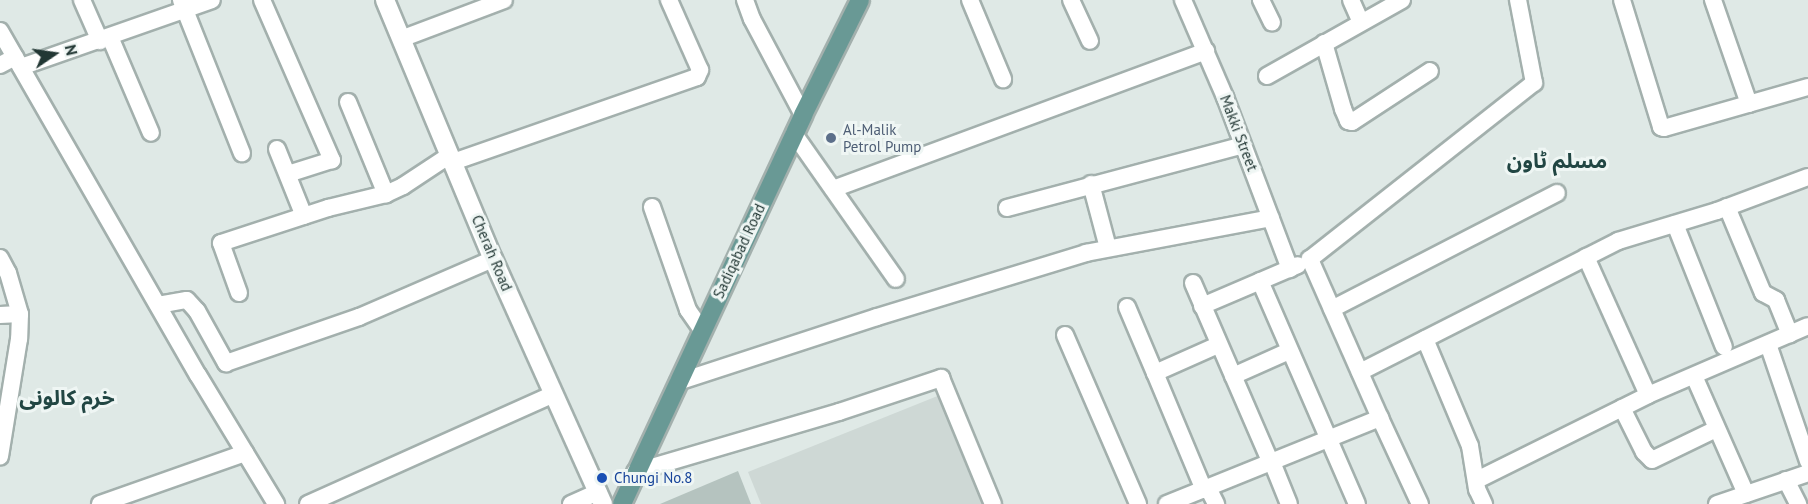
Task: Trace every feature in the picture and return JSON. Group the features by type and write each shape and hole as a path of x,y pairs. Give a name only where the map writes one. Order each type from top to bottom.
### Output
{"main road":[{"name":"Sadiqabad Road","path":"622,504 794,134 860,0"}],"street":[{"path":"82,0 105,39 150,133"},
{"path":"0,65 105,39 183,4 212,0"},
{"path":"262,0 332,160 288,174"},
{"name":"Cherah Road","path":"385,0 493,259 601,498"},
{"path":"401,39 504,0"},
{"path":"239,293 221,243 304,216 386,194 452,158 697,77 700,70 669,0"},
{"path":"745,0 752,19 803,115"},
{"path":"970,0 1003,79"},
{"path":"1071,0 1090,41"},
{"name":"Makki Street","path":"1183,0 1206,51 1290,269"},
{"path":"1261,0 1272,23"},
{"path":"1351,0 1361,22"},
{"path":"1267,76 1401,0"},
{"path":"1202,306 1310,259 1534,83 1518,0"},
{"path":"1622,0 1661,127 1808,87"},
{"path":"1713,0 1749,104"},
{"path":"183,4 242,153"},
{"path":"0,31 244,453 276,504"},
{"path":"1324,44 1348,121 1352,122 1430,71"},
{"path":"833,189 1206,51"},
{"path":"348,102 386,194"},
{"path":"794,134 896,279"},
{"path":"1007,208 1243,145"},
{"path":"277,149 304,216"},
{"path":"1360,372 1618,241 1727,207 1808,177"},
{"path":"1091,184 1108,248"},
{"path":"1332,309 1557,194"},
{"path":"652,207 688,310 702,330"},
{"path":"1727,207 1763,293 1776,300 1790,334"},
{"path":"678,382 1029,268 1108,248 1271,218"},
{"path":"1674,224 1724,347"},
{"path":"1586,257 1648,395"},
{"path":"0,258 8,273 20,314 6,379 0,456"},
{"path":"158,305 187,300 197,311 226,363 359,317 493,259"},
{"path":"1310,259 1420,504"},
{"path":"1260,281 1357,504"},
{"path":"1193,283 1289,504"},
{"path":"1127,307 1206,489 1216,504"},
{"path":"0,315 20,314"},
{"path":"1477,480 1648,395 1808,326"},
{"path":"1065,335 1138,504"},
{"path":"1425,339 1470,446 1477,489 1484,504"},
{"path":"1768,344 1808,461"},
{"path":"1155,373 1218,345"},
{"path":"1233,376 1289,351"},
{"path":"1694,376 1746,494"},
{"path":"635,472 839,412 941,378 993,504"},
{"path":"308,504 554,394"},
{"path":"1622,408 1644,452 1653,460 1716,429"},
{"path":"1167,504 1380,418"},
{"path":"100,504 244,453"},
{"path":"1721,503 1808,473"},
{"path":"1786,480 1798,504"},
{"path":"571,504 601,498"}],"shaded area":[{"path":"940,395 988,504 761,504 748,472"}],"building":[{"path":"738,471 751,504 660,504"}],"place":[{"name":"Al-Malik Petrol Pump","path":"831,138"},
{"name":"Chungi No.8","path":"602,478"}],"district":[{"name":"مسلم ٹاون","path":"1557,161"},
{"name":"خرم کالونی","path":"67,398"}]}
